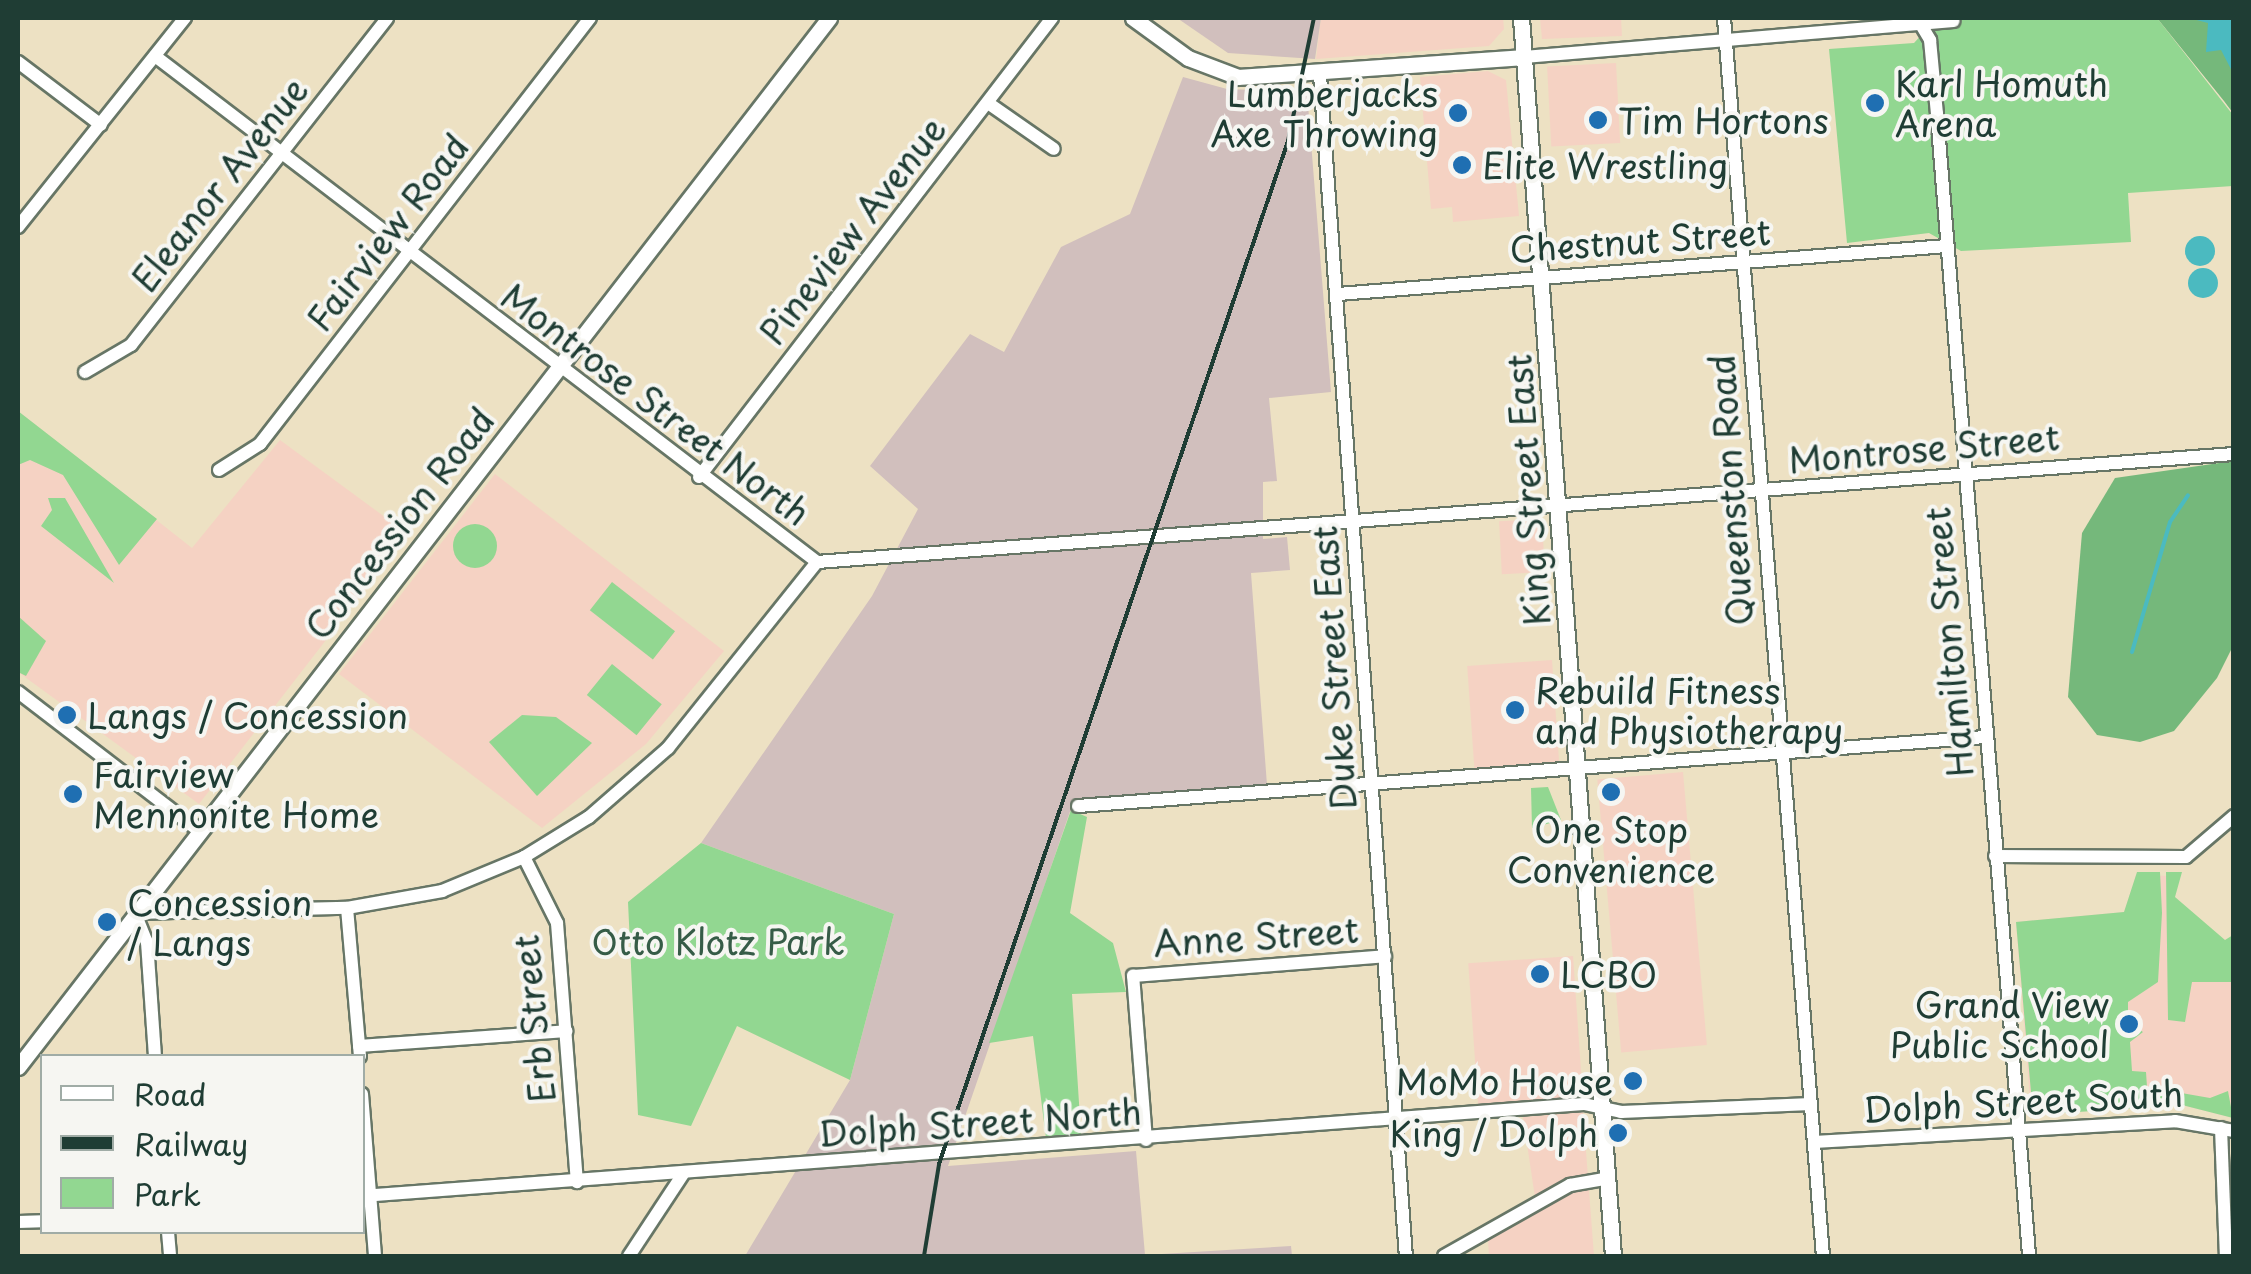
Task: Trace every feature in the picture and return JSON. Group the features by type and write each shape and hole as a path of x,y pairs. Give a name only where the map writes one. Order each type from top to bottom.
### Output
{"main road":[{"name":"Concession Road","path":"18,1067 829,18"},
{"path":"1133,18 1224,74 1320,75 1524,56"},
{"name":"King Street East","path":"1521,18 1580,770 1613,1256"}],"street":[{"path":"18,227 186,18"},
{"name":"Eleanor Avenue","path":"85,372 131,346 386,18"},
{"name":"Fairview Road","path":"219,470 260,444 590,18"},
{"name":"Pineview Avenue","path":"699,477 1052,18"},
{"name":"Queenston Road","path":"1724,18 1823,1256"},
{"path":"1524,56 1953,21"},
{"name":"Hamilton Street","path":"1919,22 1947,246 2029,1256"},
{"name":"Montrose Street North","path":"155,56 699,477 818,562 1560,508"},
{"path":"18,62 100,125"},
{"name":"Duke Street East","path":"1320,75 1406,1256"},
{"path":"988,103 1054,149"},
{"name":"Chestnut Street","path":"1338,294 1947,246"},
{"name":"Montrose Street","path":"1560,508 2234,454"},
{"path":"155,1054 147,942 136,913 347,908 442,892 524,857 589,817 668,748 818,562"},
{"path":"18,692 199,831"},
{"path":"1078,806 1986,738"},
{"path":"1995,856 2186,857 2234,816"},
{"name":"Erb Street","path":"524,857 557,924 576,1182"},
{"path":"347,908 359,1051 566,1031"},
{"name":"Anne Street","path":"1146,1140 1133,976 1385,956"},
{"path":"1602,1108 1812,1104"},
{"name":"Dolph Street North","path":"366,1196 1146,1140 1396,1117 1602,1108"},
{"name":"Dolph Street South","path":"1814,1142 2176,1120 2227,1130"},
{"path":"2226,1256 2227,1130"},
{"path":"365,1170 374,1256"},
{"path":"629,1256 683,1174"},
{"path":"1444,1256 1570,1185 1608,1178"}],"shaded area":[{"path":"1177,18 1321,18 1315,59 1228,53"},
{"path":"1321,18 1503,18 1504,29 1489,46 1316,59"},
{"path":"1540,18 1621,18 1622,36 1542,39"},
{"path":"1616,63 1620,143 1551,147 1547,67"},
{"path":"1488,71 1506,80 1519,216 1453,222 1452,207 1431,209 1420,77"},
{"path":"1183,77 1227,89 1307,92 1331,392 1269,398 1277,481 1263,482 1263,539 1287,537 1290,570 1251,573 1267,785 1074,800 948,1166 1136,1151 1145,1255 1291,1246 1292,1256 745,1256 850,1080 894,914 701,843 872,596 918,509 870,466 970,334 1004,352 1061,247 1130,214"},
{"path":"18,411 192,548 280,440 408,534 199,804 18,672"},
{"path":"495,474 724,651 646,744 542,828 339,674"},
{"path":"1542,519 1545,572 1502,574 1499,521"},
{"path":"1552,660 1559,763 1474,769 1467,666"},
{"path":"1683,772 1707,1045 1621,1052 1597,779"},
{"name":"Grand View Public School","path":"2136,875 2173,876 2174,897 2233,948 2233,1118 2182,1105 2031,1113 2016,922 2124,912"},
{"path":"1573,956 1583,1097 1478,1104 1468,963"},
{"path":"1583,1112 1594,1256 1489,1256 1488,1240 1537,1211 1523,1117"}],"green space":[{"path":"1937,18 2157,18 2233,115 2233,186 2128,193 2131,242 1961,251 1929,233 1847,243 1829,49 1914,43"},
{"path":"2157,18 2233,18 2233,113 2224,101"},
{"path":"18,411 157,519 119,565 63,475 30,460 18,465"},
{"path":"2233,461 2233,646 2217,678 2174,731 2140,742 2097,735 2068,697 2082,533 2115,478"},
{"path":"48,498 65,498 114,583 41,526 52,510"},
{"path":"475,524 490,531 497,546 490,561 475,568 460,561 453,546 460,531"},
{"path":"612,582 675,631 653,660 590,610"},
{"path":"18,616 46,641 26,676 18,672"},
{"path":"612,664 662,704 637,735 587,695"},
{"path":"522,715 556,717 592,743 537,796 489,742"},
{"path":"1548,787 1561,820 1532,828 1531,788"},
{"path":"1071,810 1087,817 1070,913 1113,943 1126,992 1072,994 1081,1134 1046,1138 1033,1036 989,1043"},
{"name":"Otto Klotz Park","path":"701,843 894,914 850,1080 737,1026 691,1126 638,1115 628,902"},
{"name":"Grand View Public School","path":"2137,872 2160,872 2162,913 2158,982 2128,1002 2128,1023 2143,1032 2130,1042 2132,1071 2146,1072 2147,1087 2210,1098 2228,1091 2233,1118 2182,1105 2033,1115 2016,922 2124,912"},
{"path":"2166,872 2182,872 2175,897 2225,940 2233,935 2233,982 2192,982 2185,1022 2168,1020"}],"water":[{"path":"2189,18 2233,20 2233,73 2221,50 2206,52 2208,23"},
{"path":"2200,236 2211,240 2215,251 2211,262 2200,266 2189,262 2185,251 2189,240"},
{"path":"2203,268 2214,272 2218,283 2214,294 2203,298 2192,294 2188,283 2192,272"}],"waterway":[{"path":"2132,652 2170,522 2188,495"}],"railway":[{"path":"924,1256 939,1164 1288,141 1314,18"}],"place":[{"name":"Karl Homuth Arena","path":"1875,103"},
{"name":"Lumberjacks Axe Throwing","path":"1458,113"},
{"name":"Tim Hortons","path":"1598,120"},
{"name":"Elite Wrestling","path":"1462,165"},
{"name":"Rebuild Fitness and Physiotherapy","path":"1515,710"},
{"name":"Langs / Concession","path":"67,715"},
{"name":"One Stop Convenience","path":"1611,792"},
{"name":"Fairview Mennonite Home","path":"73,794"},
{"name":"Concession / Langs","path":"107,922"},
{"name":"LCBO","path":"1540,974"},
{"name":"Grand View Public School","path":"2129,1024"},
{"name":"MoMo House","path":"1633,1081"},
{"name":"King / Dolph","path":"1618,1133"}]}
